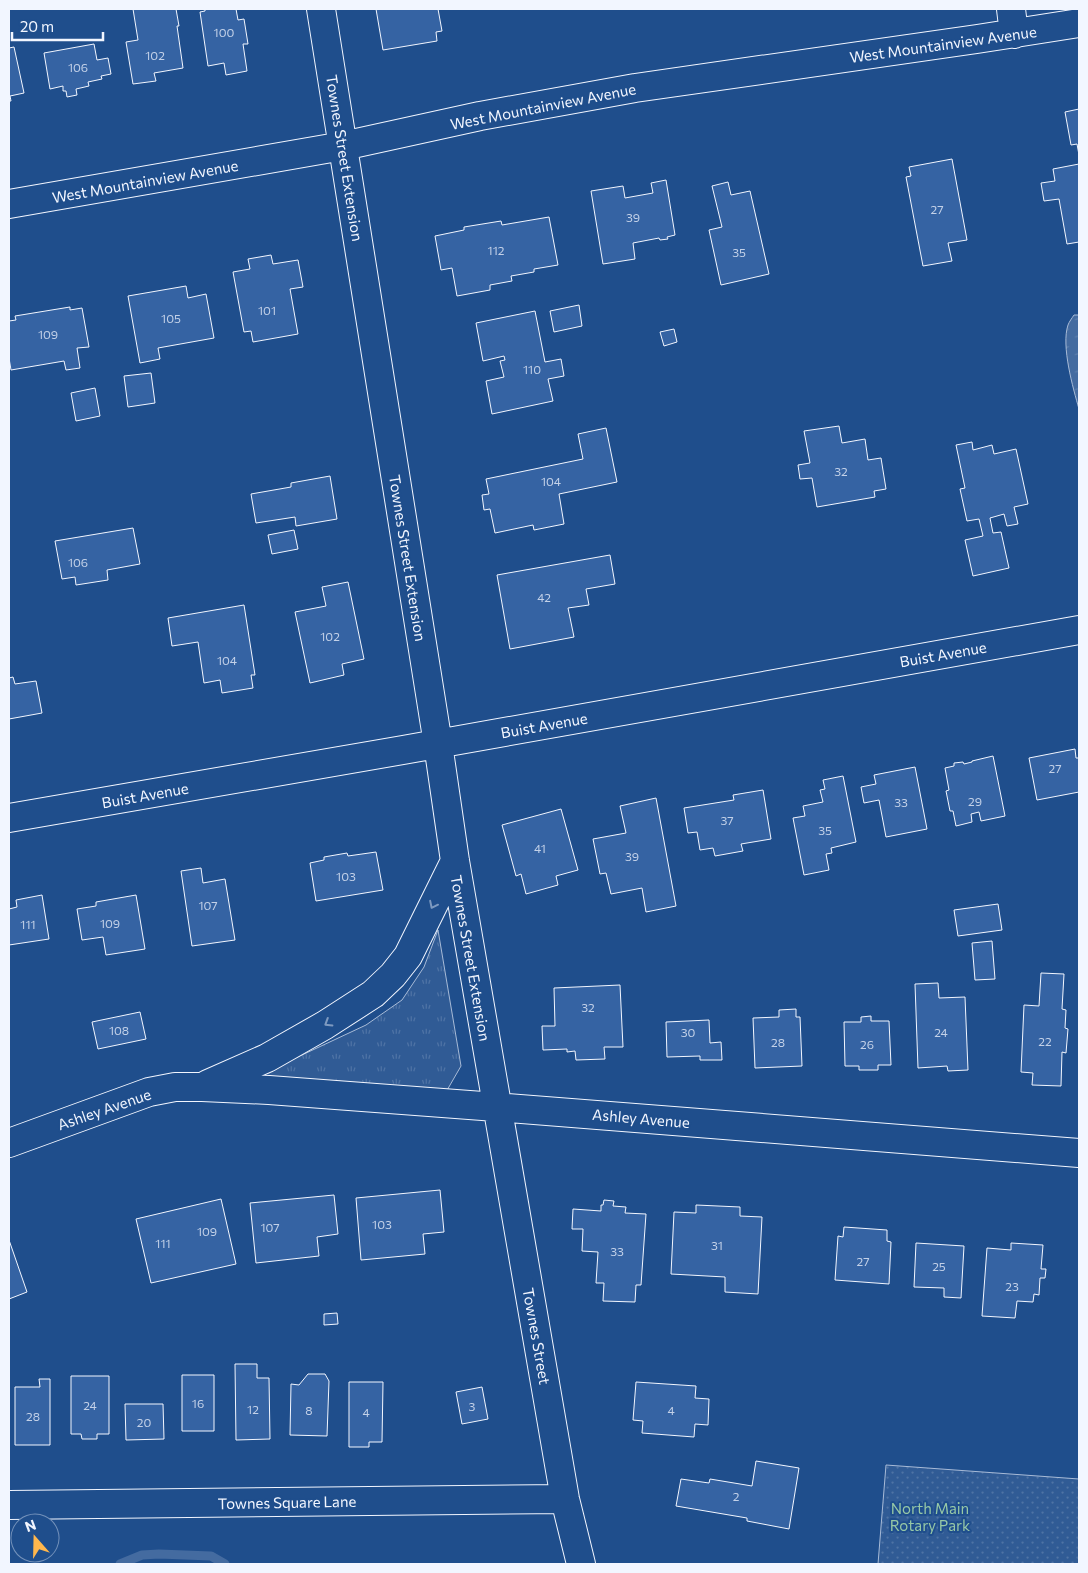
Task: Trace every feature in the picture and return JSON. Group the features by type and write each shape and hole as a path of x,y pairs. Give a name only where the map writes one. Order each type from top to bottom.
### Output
{"street":[{"name":"Townes Street Extension","path":"321,9 438,744 455,862 496,1106"},
{"name":"West Mountainview Avenue","path":"9,204 343,146 480,116 1013,21 1079,23"},
{"name":"Buist Avenue","path":"9,818 1079,630"},
{"name":"Ashley Avenue","path":"202,1087 267,1058 325,1025 373,994 393,975 408,956 455,862"},
{"name":"Ashley Avenue","path":"9,1143 149,1092 176,1087 202,1087 496,1106 1079,1153"},
{"name":"Townes Street","path":"496,1106 565,1500 581,1564"},
{"name":"Townes Square Lane","path":"9,1505 565,1500"}],"green space":[{"path":"438,930 461,1066 446,1092 255,1077 366,1025 402,1000 424,967"},
{"name":"North Main Rotary Park","path":"886,1465 1079,1479 1079,1564 878,1564"}],"water":[{"path":"1074,315 1079,315 1079,409 1069,367 1066,344 1068,325"}],"building":[{"path":"133,9 176,9 183,68 154,73 156,81 133,84 126,42 138,40"},
{"path":"205,9 236,9 238,20 244,19 248,44 243,44 247,71 226,75 224,63 208,66 200,12 205,11"},
{"path":"376,9 438,9 442,31 436,32 437,41 383,50"},
{"path":"94,44 97,60 108,58 111,74 101,76 102,79 88,82 89,86 76,89 77,95 67,97 66,91 63,91 63,86 50,89 44,53"},
{"path":"14,47 24,93 10,96 11,101 9,101 9,48"},
{"path":"1079,109 1079,155 1077,144 1071,145 1065,112"},
{"path":"952,159 967,240 948,243 952,261 923,266 906,177 911,176 909,167"},
{"path":"1079,164 1079,242 1067,244 1059,199 1044,201 1041,183 1055,181 1053,169"},
{"path":"666,180 675,235 667,237 668,239 660,240 659,238 633,243 635,259 603,264 591,191 623,186 625,198 653,193 651,183"},
{"path":"728,182 731,195 750,191 769,274 721,285 709,230 722,227 712,186"},
{"path":"549,217 558,265 534,269 534,272 511,276 512,281 490,285 490,290 457,296 452,268 441,270 435,236 464,230 464,227 501,221 502,225"},
{"path":"271,255 273,264 298,260 303,287 290,289 298,334 253,342 251,331 244,332 233,272 250,269 248,259"},
{"path":"186,286 188,298 206,294 214,338 158,348 160,359 140,363 128,296"},
{"path":"579,305 582,326 554,332 550,311"},
{"path":"70,307 70,310 82,308 89,347 77,348 80,368 66,370 64,361 11,370 9,358 9,321 16,320 15,316"},
{"path":"535,311 545,362 561,359 564,376 548,379 553,401 492,414 486,381 504,377 500,361 505,360 504,356 483,361 476,323"},
{"path":"674,329 677,342 664,346 660,332"},
{"path":"151,373 155,403 128,407 124,376"},
{"path":"95,388 100,416 76,421 71,393"},
{"path":"839,426 842,443 865,439 868,460 881,458 886,489 874,491 875,497 817,507 812,478 800,479 798,465 810,463 804,431"},
{"path":"606,428 617,482 559,494 564,524 534,530 533,525 495,533 490,509 484,510 482,495 489,494 486,479 583,459 578,434"},
{"path":"972,442 973,450 992,445 994,454 1016,449 1028,504 1014,507 1018,524 1007,526 1004,514 990,518 993,533 1001,532 1009,568 973,576 965,540 983,536 979,519 967,521 960,489 965,488 956,445"},
{"path":"330,476 337,519 296,526 295,517 256,523 251,494 291,487 291,483"},
{"path":"133,528 140,564 107,570 108,580 76,585 75,577 62,579 55,541"},
{"path":"294,530 298,549 272,554 268,535"},
{"path":"610,555 615,584 586,589 589,605 568,608 574,637 510,649 497,575"},
{"path":"348,582 364,659 342,664 344,675 310,683 295,612 326,606 322,587"},
{"path":"244,605 255,675 251,675 253,688 222,693 220,680 204,683 198,642 172,646 168,618"},
{"path":"13,677 15,684 36,681 42,713 9,719 9,678"},
{"path":"1075,749 1076,758 1079,758 1079,792 1037,800 1029,758"},
{"path":"993,756 1005,816 981,821 979,812 971,814 972,822 956,826 953,811 950,811 946,791 949,790 945,768 954,766 954,763 963,762 964,764"},
{"path":"915,767 927,829 886,837 879,800 864,803 861,787 876,784 874,775"},
{"path":"843,776 856,842 831,848 832,853 826,854 829,870 804,875 793,818 805,816 803,806 823,802 820,790 825,789 823,780"},
{"path":"763,790 771,839 741,844 743,851 715,856 713,848 700,850 697,832 688,833 684,808 734,800 733,795"},
{"path":"656,798 676,906 646,912 642,888 611,894 606,873 600,874 593,839 626,833 620,806"},
{"path":"561,809 578,870 556,876 558,885 526,894 521,874 516,876 502,825"},
{"path":"376,852 383,890 316,901 310,863 324,860 324,857 347,853 348,856"},
{"path":"201,868 203,883 225,879 235,940 192,946 181,871"},
{"path":"42,895 49,939 9,945 9,909 17,907 16,900"},
{"path":"136,895 145,949 106,955 103,937 82,940 77,909 96,906 96,902"},
{"path":"998,904 1002,930 958,936 954,910"},
{"path":"992,941 995,979 975,980 972,943"},
{"path":"1041,973 1064,974 1062,1009 1066,1010 1065,1028 1068,1029 1066,1053 1062,1052 1061,1086 1032,1085 1033,1073 1021,1072 1024,1005 1039,1006"},
{"path":"938,983 939,998 965,997 968,1070 948,1071 947,1066 918,1068 915,984"},
{"path":"620,985 623,1047 604,1047 605,1059 576,1060 575,1051 567,1052 567,1049 543,1050 542,1026 555,1026 554,988"},
{"path":"796,1009 796,1017 800,1017 802,1066 755,1068 753,1018 779,1017 779,1010"},
{"path":"140,1012 146,1039 98,1049 92,1022"},
{"path":"871,1016 871,1021 889,1021 891,1065 878,1065 878,1070 859,1070 859,1066 845,1066 844,1022 861,1022 861,1017"},
{"path":"709,1020 710,1043 721,1042 722,1060 700,1060 700,1056 667,1057 666,1022"},
{"path":"440,1190 444,1232 423,1234 425,1254 361,1260 356,1198"},
{"path":"334,1195 338,1234 317,1237 319,1256 256,1263 250,1203"},
{"path":"221,1199 236,1264 151,1283 136,1219"},
{"path":"604,1200 614,1201 613,1206 626,1207 625,1213 646,1214 641,1285 636,1285 635,1302 603,1301 604,1283 596,1283 598,1252 582,1251 583,1229 572,1229 573,1209 601,1211 601,1205 603,1205"},
{"path":"696,1205 740,1207 740,1216 762,1217 758,1294 725,1292 725,1277 671,1274 674,1212 696,1213"},
{"path":"844,1227 887,1230 887,1241 891,1242 889,1284 835,1280 838,1236 843,1237"},
{"path":"9,1240 27,1292 9,1299"},
{"path":"916,1243 964,1246 961,1298 944,1297 944,1288 914,1287"},
{"path":"1011,1243 1043,1245 1041,1269 1046,1269 1045,1278 1040,1278 1039,1295 1034,1294 1033,1302 1017,1301 1015,1318 982,1316 987,1248 1011,1250"},
{"path":"337,1313 338,1324 324,1325 324,1314"},
{"path":"235,1364 257,1364 257,1378 269,1378 270,1439 236,1440"},
{"path":"308,1374 325,1374 329,1381 327,1436 290,1435 291,1384 299,1385"},
{"path":"182,1375 214,1375 214,1431 182,1431"},
{"path":"71,1376 109,1376 109,1434 97,1434 97,1439 82,1439 81,1434 71,1434"},
{"path":"39,1379 50,1379 50,1445 15,1445 15,1387 40,1387"},
{"path":"349,1382 383,1382 382,1442 369,1442 369,1447 349,1447"},
{"path":"636,1382 696,1386 695,1398 709,1399 708,1425 695,1424 694,1437 642,1433 643,1421 633,1420"},
{"path":"482,1387 488,1419 462,1424 456,1392"},
{"path":"125,1404 163,1404 164,1439 126,1440"},
{"path":"756,1461 799,1468 789,1529 747,1521 747,1518 676,1506 681,1479 709,1483 710,1479 752,1486"}],"waterway":[{"path":"120,1564 142,1555 159,1554 211,1556 225,1564"}]}
